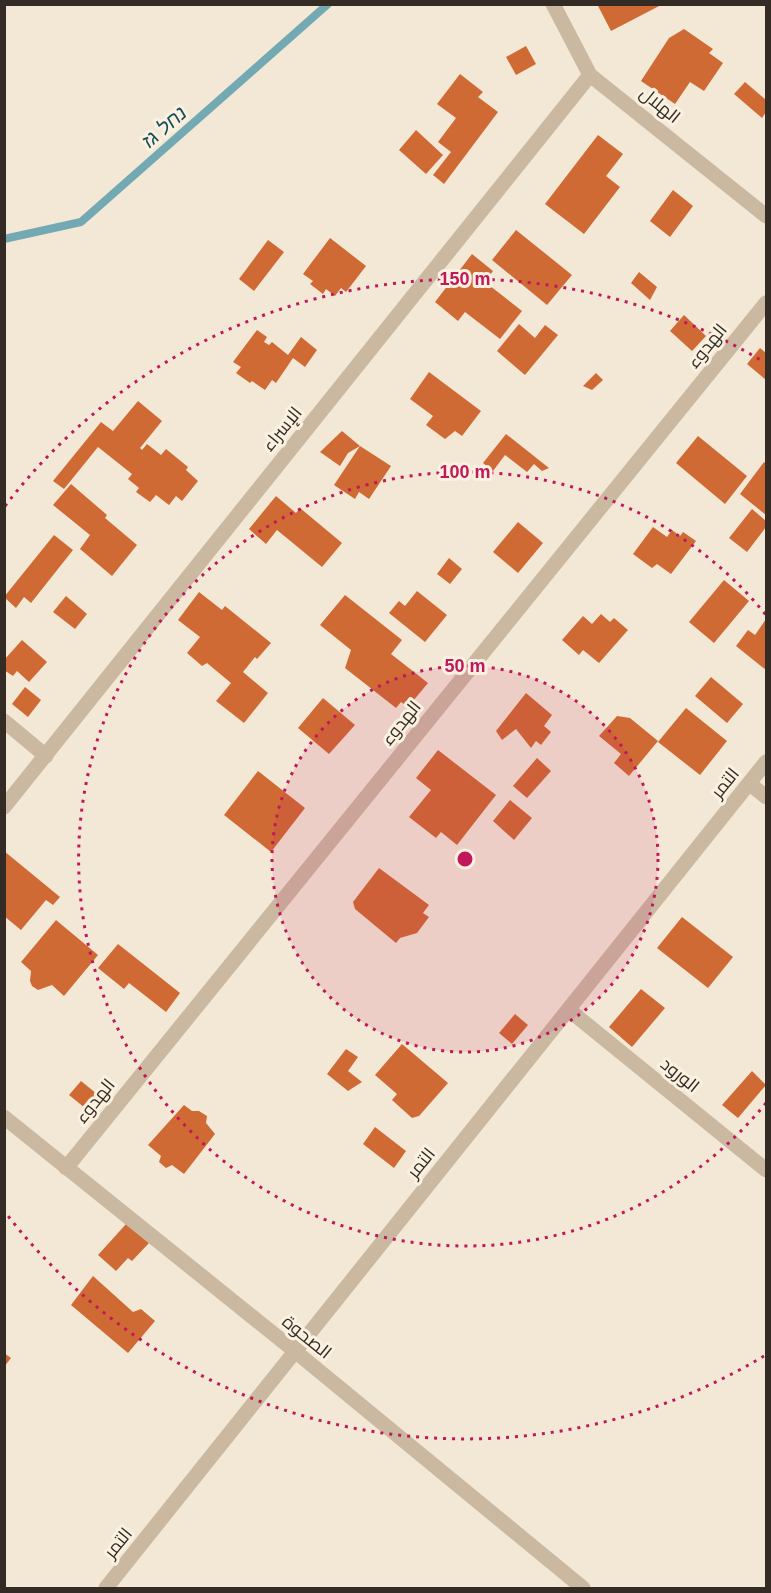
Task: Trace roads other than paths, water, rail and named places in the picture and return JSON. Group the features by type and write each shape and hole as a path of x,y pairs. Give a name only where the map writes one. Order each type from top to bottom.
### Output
{"street":[{"name":"الهلال","path":"553,4 590,75 766,216"},
{"name":"الإسراء","path":"4,807 590,75"},
{"name":"الهدوء","path":"66,1168 766,303"},
{"path":"4,721 46,756"},
{"name":"التمر","path":"106,1588 766,762"},
{"path":"750,784 766,797"},
{"name":"الورود","path":"568,1010 766,1170"},
{"name":"الصحوة","path":"4,1117 296,1352 583,1588"}],"waterway":[{"name":"נחל גז","path":"4,239 81,222 328,4"}]}
